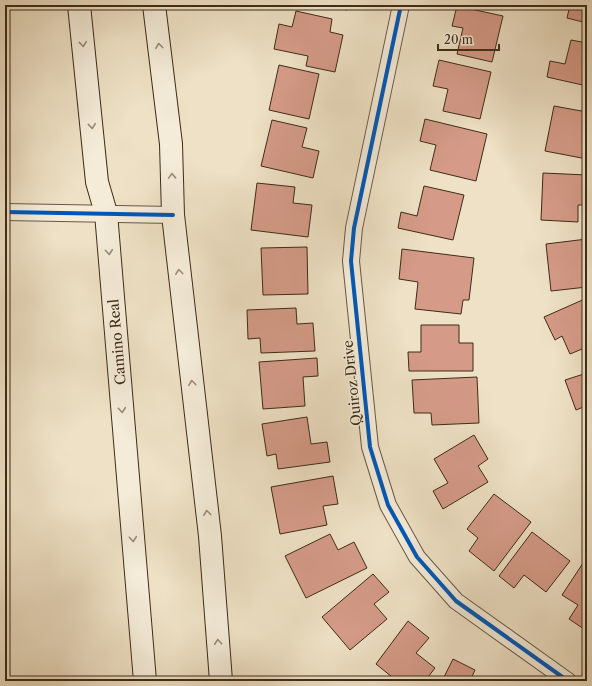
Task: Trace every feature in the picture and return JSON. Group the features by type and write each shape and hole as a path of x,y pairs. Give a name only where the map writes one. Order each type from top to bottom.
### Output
{"main road":[{"name":"Camino Real","path":"79,5 97,182 106,213 145,681"},
{"path":"154,5 170,144 173,215 210,536 221,681"}],"street":[{"name":"Quiroz Drive","path":"401,5 354,228 351,261 370,447 388,505 417,557 456,601 568,681"},
{"path":"5,212 173,215"}],"building":[{"path":"327,5 348,5 347,10"},
{"path":"570,5 587,5 587,23 567,18"},
{"path":"457,6 503,16 492,62 457,54 463,28 452,26"},
{"path":"296,11 332,19 330,32 343,35 335,72 306,66 308,56 274,49 279,24 292,27"},
{"path":"571,40 587,43 587,86 547,77 550,61 565,64"},
{"path":"439,60 491,72 480,119 443,111 448,89 433,86"},
{"path":"279,65 319,74 309,119 269,110"},
{"path":"554,106 587,112 587,159 545,151"},
{"path":"425,119 487,134 476,181 430,170 436,145 420,141"},
{"path":"272,120 307,128 302,147 319,151 313,178 261,166"},
{"path":"543,173 587,175 587,205 578,205 578,222 541,220"},
{"path":"257,183 295,187 293,203 312,205 308,237 251,230"},
{"path":"424,186 464,195 453,240 398,228 401,212 417,216"},
{"path":"587,239 587,261 585,261 587,287 551,291 546,244"},
{"path":"307,247 308,294 263,295 261,248"},
{"path":"402,249 474,258 469,300 463,300 461,314 415,309 418,282 399,279"},
{"path":"587,298 587,347 570,354 562,336 555,340 544,317"},
{"path":"296,308 297,324 313,323 315,351 261,353 260,338 248,339 247,310"},
{"path":"421,325 459,325 459,343 473,343 473,371 409,371 408,352 421,352"},
{"path":"317,358 318,376 303,377 305,406 263,409 259,362"},
{"path":"587,373 587,410 586,406 576,410 565,380"},
{"path":"477,377 479,423 432,425 431,413 414,413 412,380"},
{"path":"307,417 311,444 327,442 330,462 278,469 276,454 267,456 262,424"},
{"path":"474,435 488,459 478,466 488,482 443,509 433,491 448,483 434,459"},
{"path":"333,476 338,504 323,506 327,525 280,534 271,487"},
{"path":"494,494 531,522 494,571 469,551 478,538 467,529"},
{"path":"532,532 570,561 546,592 524,575 514,588 499,576"},
{"path":"330,534 338,550 354,542 367,568 306,598 285,556"},
{"path":"587,557 587,631 569,619 578,605 562,595"},
{"path":"373,574 389,592 374,604 387,619 350,650 322,617"},
{"path":"408,621 429,638 416,653 435,668 425,681 397,681 376,664"},
{"path":"453,659 475,670 470,681 442,681"}],"cycle path":[{"path":"401,5 354,228 351,261 370,447 388,505 417,557 456,601 568,681"},
{"path":"5,212 173,215"}]}
